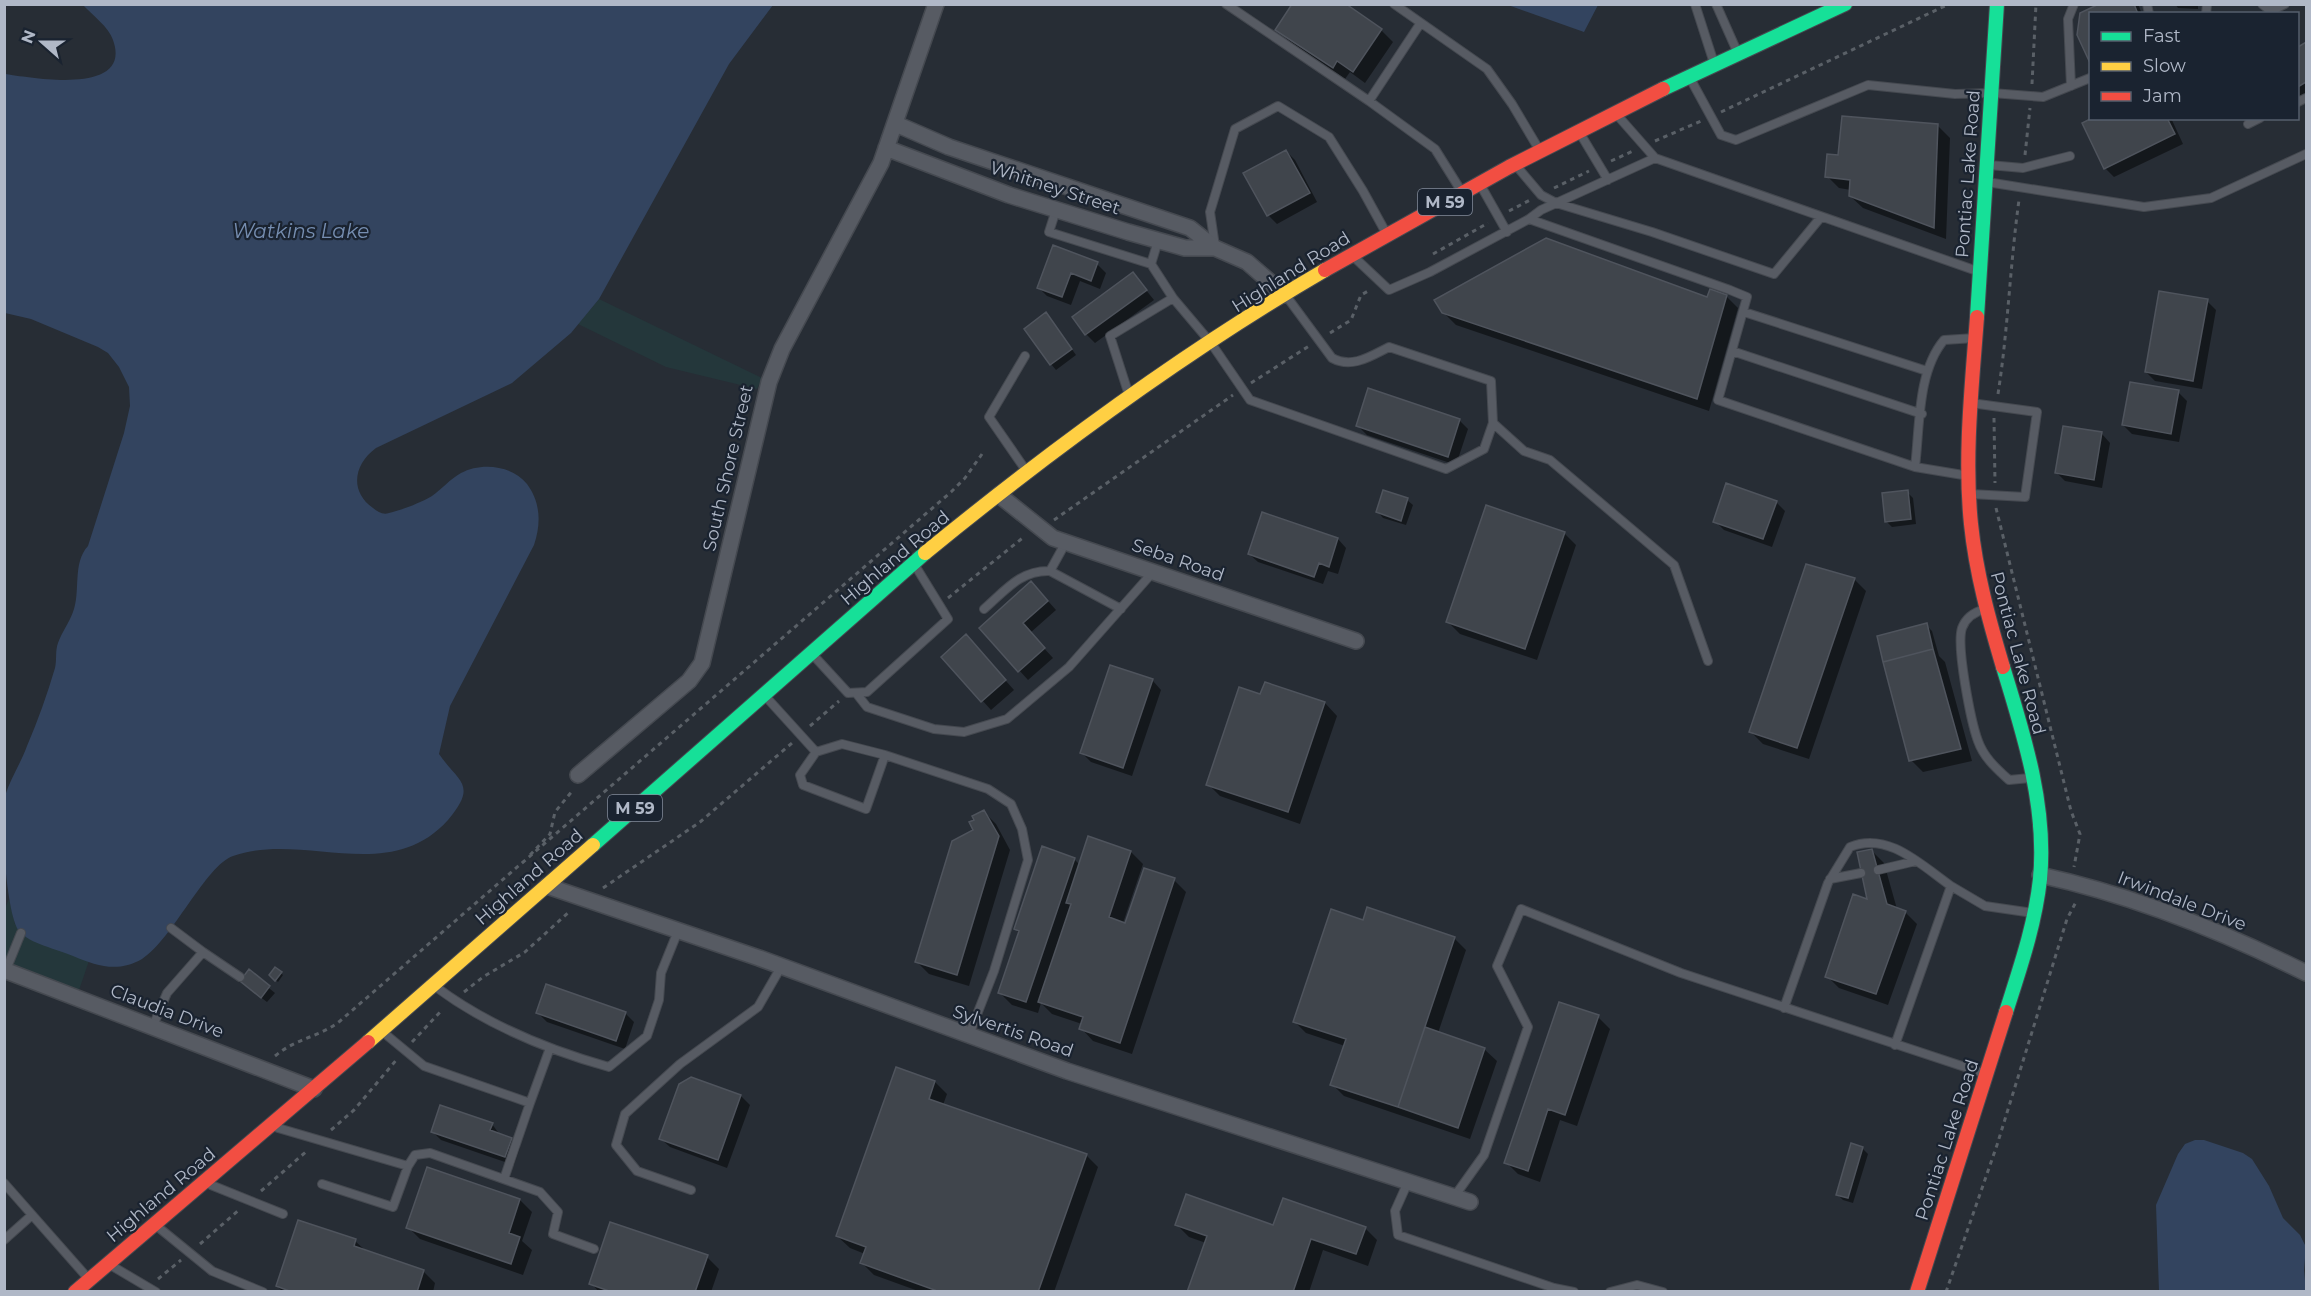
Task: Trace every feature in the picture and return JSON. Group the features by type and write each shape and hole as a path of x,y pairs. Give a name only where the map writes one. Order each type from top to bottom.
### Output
{"main road":[{"name":"Highland Road","path":"75,1292 314,1089 914,564 1027,473 1211,344 1285,295 1352,255 1462,193 1688,75 1845,4"},
{"name":"Pontiac Lake Road","path":"1917,1292 1987,1074 2034,913 2040,875 2041,834 2032,777 1985,608 1974,553 1969,476 1971,403 1997,4"}],"street":[{"name":"South Shore Street","path":"578,775 689,681 702,663 769,382 783,349 886,148 936,4"},
{"name":"Whitney Street","path":"896,124 979,157 1190,228 1215,248 1247,262 1285,295"},
{"name":"Whitney Street","path":"886,148 1052,209 1185,248 1215,248"},
{"path":"970,180 979,157"},
{"path":"1052,209 1057,183"},
{"name":"Seba Road","path":"999,495 1053,538 1356,641"},
{"name":"Irwindale Drive","path":"2040,875 2076,882 2185,919 2307,973"},
{"name":"Sylvertis Road","path":"547,886 678,930 969,1036 1470,1202"},
{"name":"Claudia Drive","path":"5,970 314,1089"}],"lane":[{"path":"1226,4 1369,101 1435,149 1462,193"},
{"path":"1394,4 1487,69 1512,104 1540,152"},
{"path":"1695,4 1714,64"},
{"path":"1716,4 1738,53"},
{"path":"2071,86 2068,19 2074,4"},
{"path":"2262,4 2271,11 2285,4"},
{"path":"1369,101 1420,24"},
{"path":"1688,75 1721,135 1736,140 1868,85 1955,94 1992,93 2043,97 2089,79"},
{"path":"1215,248 1210,212 1235,129 1278,106 1329,137 1387,235"},
{"path":"1616,114 1655,158 1980,272"},
{"path":"2248,124 2256,120"},
{"path":"1579,132 1608,180"},
{"path":"1986,182 2144,207 2211,198 2307,154"},
{"path":"1987,165 2023,168 2070,156"},
{"path":"1352,255 1389,290 1430,272 1507,232 1556,203 1655,158"},
{"path":"1516,165 1541,195 1556,203 1774,274 1821,217"},
{"path":"1479,184 1507,232"},
{"path":"1052,209 1049,232 1151,264 1250,400 1446,469 1484,448 1493,423 1491,381 1389,347 1362,361 1340,362 1332,358 1285,295"},
{"path":"1529,219 1747,297 1718,400 1915,467 1969,476"},
{"path":"1151,264 1158,241"},
{"path":"1130,399 1110,336 1173,297"},
{"path":"1744,312 1927,371"},
{"path":"1915,467 1927,371 1935,351 1944,340 1975,338"},
{"path":"1732,351 1922,414"},
{"path":"1025,356 988,417 1027,473"},
{"path":"1970,494 2025,497 2037,412 1971,403"},
{"path":"1493,423 1524,451 1550,460 1674,565 1708,661"},
{"path":"1050,571 1066,542"},
{"path":"811,653 848,693 867,692 948,619 914,564"},
{"path":"984,609 1026,573 1050,571 1121,609"},
{"path":"856,693 867,707 933,729 964,732 1007,719 1069,668 1154,572"},
{"path":"1985,608 1975,612 1967,619 1959,641 1978,741 1989,762 2009,780 2032,777"},
{"path":"764,694 816,752"},
{"path":"885,755 866,809 803,785 800,776 816,752 842,744 885,755 988,789 1011,804 1022,829 1028,860 994,971 969,1036"},
{"path":"1784,1008 1830,879 1850,847 1862,842 1874,841 1889,845 1985,906 2034,913"},
{"path":"1878,870 1916,861"},
{"path":"1830,879 1861,873"},
{"path":"1895,1045 1951,886"},
{"path":"1454,1197 1484,1155 1528,1027 1497,966 1521,909 1681,973 1987,1074"},
{"path":"171,928 240,977"},
{"path":"433,985 466,1009 550,1048 609,1067 647,1036 659,1000 661,973 678,930"},
{"path":"5,970 21,933"},
{"path":"153,1026 167,993 203,952"},
{"path":"691,1190 637,1171 616,1145 625,1114 680,1064 759,1007 782,967"},
{"path":"381,1030 424,1066 531,1103"},
{"path":"504,1179 550,1048"},
{"path":"271,1126 408,1166"},
{"path":"322,1184 393,1207 408,1166 415,1155 430,1153 540,1192 558,1212 553,1234 594,1249"},
{"path":"204,1182 283,1214"},
{"path":"1408,1182 1395,1211 1398,1235 1554,1288 1574,1292"},
{"path":"4,1183 89,1280"},
{"path":"4,1240 32,1215"},
{"path":"155,1224 212,1271 263,1292"},
{"path":"108,1264 156,1292"},
{"path":"1610,1292 1637,1285 1662,1292"}],"path":[{"path":"262,1068 297,1040 335,1025 951,492 982,454"},
{"path":"522,863 550,834 555,812 578,783 578,775"}],"green space":[{"path":"599,299 762,378 757,389 666,367 578,324"},
{"path":"9,899 15,924 89,961 79,990 5,963 4,911"}],"water":[{"name":"Watkins Lake","path":"83,5 773,5 729,64 599,299 571,333 512,383 376,448 369,454 359,470 357,478 360,494 373,508 387,514 417,504 432,496 461,473 478,467 496,467 513,473 527,484 535,499 539,521 534,545 450,706 439,754 462,784 464,791 457,808 448,820 425,839 399,850 373,854 288,849 260,850 233,856 212,873 153,949 142,959 116,967 91,963 44,946 19,931 14,921 8,887 3,823 5,796 25,752 49,688 55,668 58,643 75,604 80,561 88,546 124,433 130,406 129,387 119,367 108,353 31,319 5,313 5,74 77,80 108,70 115,58 113,40 104,26"},
{"path":"1508,5 1598,5 1584,32"},
{"path":"2195,1140 2204,1140 2243,1153 2252,1159 2269,1186 2283,1218 2300,1235 2306,1247 2304,1270 2306,1291 2159,1291 2156,1205 2178,1154 2185,1144"}],"building":[{"path":"1292,4 1346,4 1382,29 1353,72 1337,61 1333,68 1275,30"},
{"path":"2099,4 2134,4 2137,12 2089,12 2089,61 2077,35 2080,13"},
{"path":"2306,42 2306,82 2299,86 2299,46"},
{"path":"1842,116 1938,124 1934,228 1849,196 1850,180 1825,177 1827,154 1838,155"},
{"path":"2089,120 2168,120 2175,134 2104,169 2082,123"},
{"path":"1286,150 1310,193 1267,216 1243,173"},
{"path":"1546,238 1707,297 1710,289 1727,295 1697,399 1442,313 1434,300"},
{"path":"1053,245 1098,262 1091,281 1071,273 1062,297 1037,288"},
{"path":"1133,272 1147,290 1085,335 1072,317"},
{"path":"2159,291 2208,299 2193,381 2145,372"},
{"path":"1046,312 1072,349 1050,365 1024,329"},
{"path":"2130,382 2179,390 2171,434 2122,425"},
{"path":"1368,388 1460,419 1448,457 1356,426"},
{"path":"2063,426 2102,432 2094,480 2055,473"},
{"path":"1726,483 1777,501 1763,539 1713,522"},
{"path":"1383,490 1408,498 1401,521 1376,512"},
{"path":"1908,490 1911,519 1885,522 1882,493"},
{"path":"1486,505 1565,532 1525,649 1446,622"},
{"path":"1262,512 1338,538 1329,567 1319,563 1314,577 1248,554"},
{"path":"1806,564 1855,578 1797,748 1749,732"},
{"path":"1031,581 1048,601 1023,623 1045,648 1018,672 979,628"},
{"path":"1927,623 1933,649 1883,662 1877,636"},
{"path":"966,634 1006,680 981,702 941,657"},
{"path":"1933,649 1961,749 1909,761 1883,662"},
{"path":"1110,665 1153,679 1123,768 1080,753"},
{"path":"1265,682 1325,702 1288,812 1206,785 1239,687 1260,694"},
{"path":"984,810 999,836 957,975 915,962 952,841 973,830 969,822 974,820 972,816"},
{"path":"1088,836 1131,851 1109,917 1125,923 1144,868 1175,878 1120,1043 1079,1029 1083,1017 1038,1002 1071,904 1066,903"},
{"path":"1042,846 1075,858 1026,1002 998,993 1019,931 1014,929"},
{"path":"1872,849 1887,904 1906,911 1876,994 1825,977 1853,894 1867,899 1857,852"},
{"path":"1367,907 1455,937 1398,1107 1330,1085 1346,1039 1293,1022 1331,909 1363,920"},
{"path":"275,967 282,972 275,981 269,975"},
{"path":"249,969 270,986 261,998 240,981"},
{"path":"546,984 626,1012 616,1041 536,1013"},
{"path":"1559,1002 1599,1015 1565,1115 1548,1109 1528,1171 1504,1163"},
{"path":"1425,1027 1485,1048 1458,1128 1398,1107"},
{"path":"896,1067 935,1081 929,1099 1087,1154 1038,1292 940,1292 860,1263 866,1247 836,1236"},
{"path":"691,1077 741,1095 718,1160 659,1139 679,1084"},
{"path":"440,1105 493,1123 490,1130 512,1138 505,1157 431,1132"},
{"path":"1851,1143 1863,1147 1848,1198 1836,1195"},
{"path":"427,1167 520,1199 509,1233 520,1237 511,1264 406,1228"},
{"path":"1186,1194 1273,1225 1283,1198 1366,1227 1356,1254 1311,1239 1293,1292 1187,1292 1207,1236 1175,1225"},
{"path":"298,1220 356,1239 354,1246 424,1270 417,1292 292,1292 276,1286"},
{"path":"610,1222 708,1255 695,1292 612,1292 589,1284"}],"traffic: fast":[{"path":"1663,89 1845,4"},
{"path":"1977,317 1997,4"},
{"path":"593,845 925,553"},
{"path":"2003,667 2032,772 2037,798 2041,852 2035,913 2006,1012"}],"traffic: slow":[{"path":"925,553 1119,404 1221,334 1325,270"},
{"path":"368,1042 593,845"}],"traffic: jam":[{"path":"1325,270 1509,167 1663,89"},
{"path":"1977,317 1970,421 1969,498 1973,542 1980,578 2003,667"},
{"path":"1917,1292 2006,1012"},
{"path":"75,1292 368,1042"}]}
